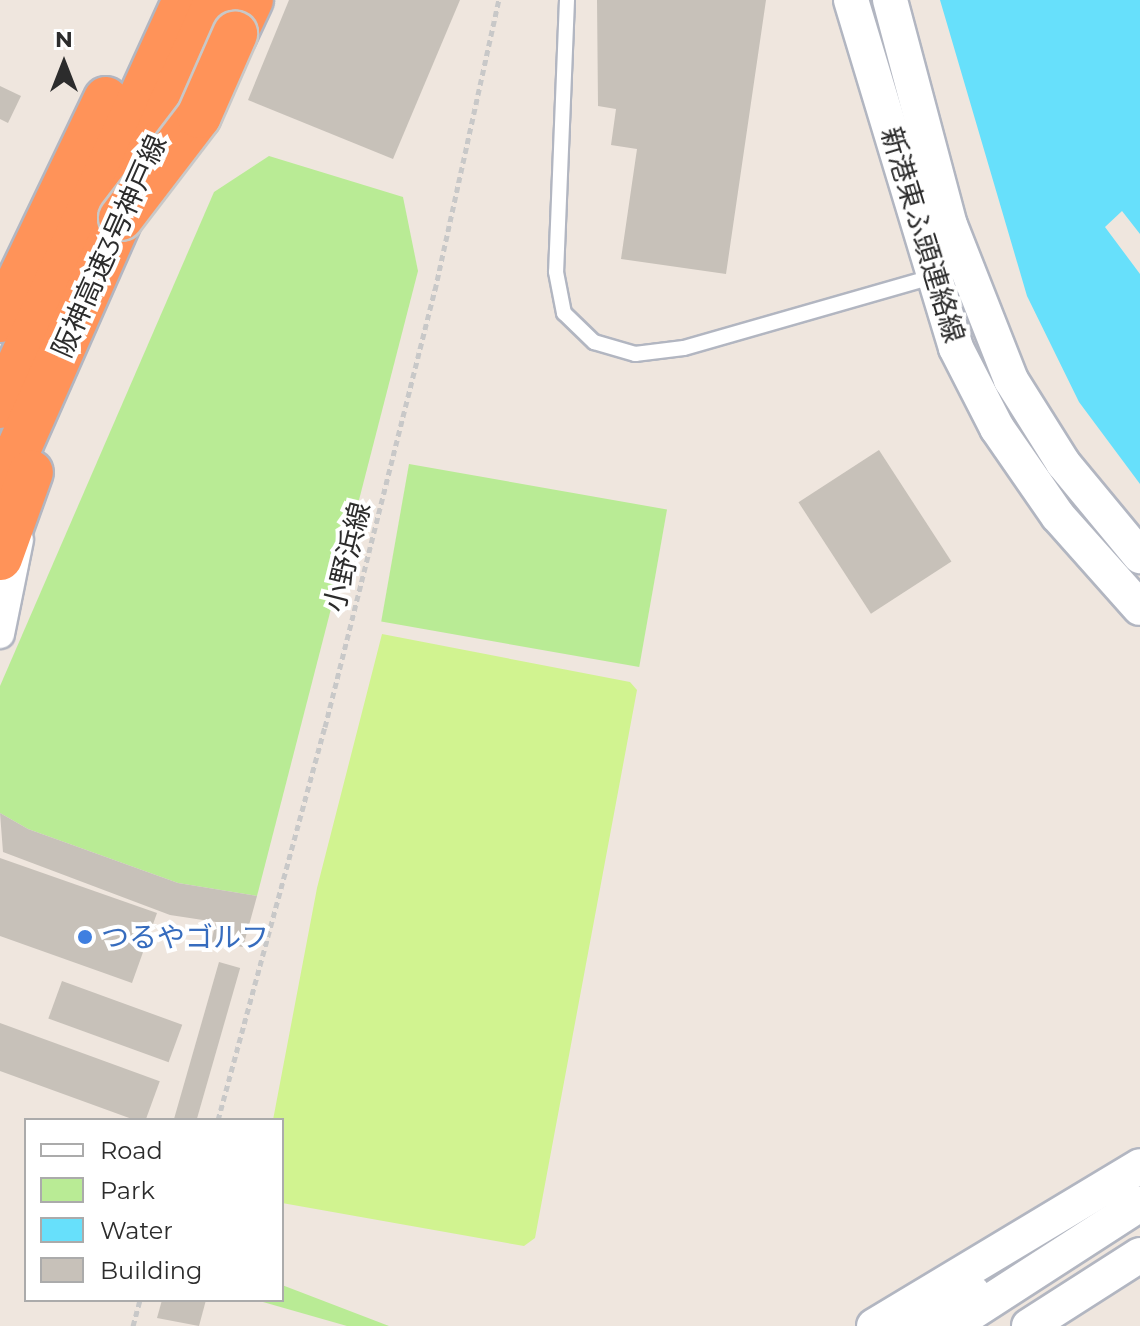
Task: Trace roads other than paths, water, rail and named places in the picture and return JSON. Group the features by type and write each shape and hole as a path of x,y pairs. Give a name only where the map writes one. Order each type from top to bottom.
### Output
{"highway":[{"path":"0,320 135,40 161,0"},
{"name":"阪神高速3号神戸線","path":"0,406 185,0"},
{"name":"阪神高速3号神戸線","path":"0,558 16,481 121,218 217,0"},
{"path":"121,218 199,116 251,0"}],"street":[{"name":"新港東ふ頭連絡線","path":"851,0 931,277 956,348 997,428 1058,516 1140,608"},
{"name":"新港東ふ頭連絡線","path":"890,0 950,225 999,354 1063,463 1140,556"},
{"path":"0,634 16,481"},
{"path":"874,1326 1140,1166"},
{"path":"924,1326 1140,1185"},
{"path":"951,1326 1140,1204"},
{"path":"1029,1326 1140,1255"}],"lane":[{"path":"567,0 556,272 564,313 594,342 635,354 684,348 931,277"}],"water":[{"path":"940,0 1140,0 1140,234 1122,211 1105,227 1140,274 1140,484 1079,402 1027,296"}],"place":[{"name":"つるやゴルフ","path":"85,937"}]}
